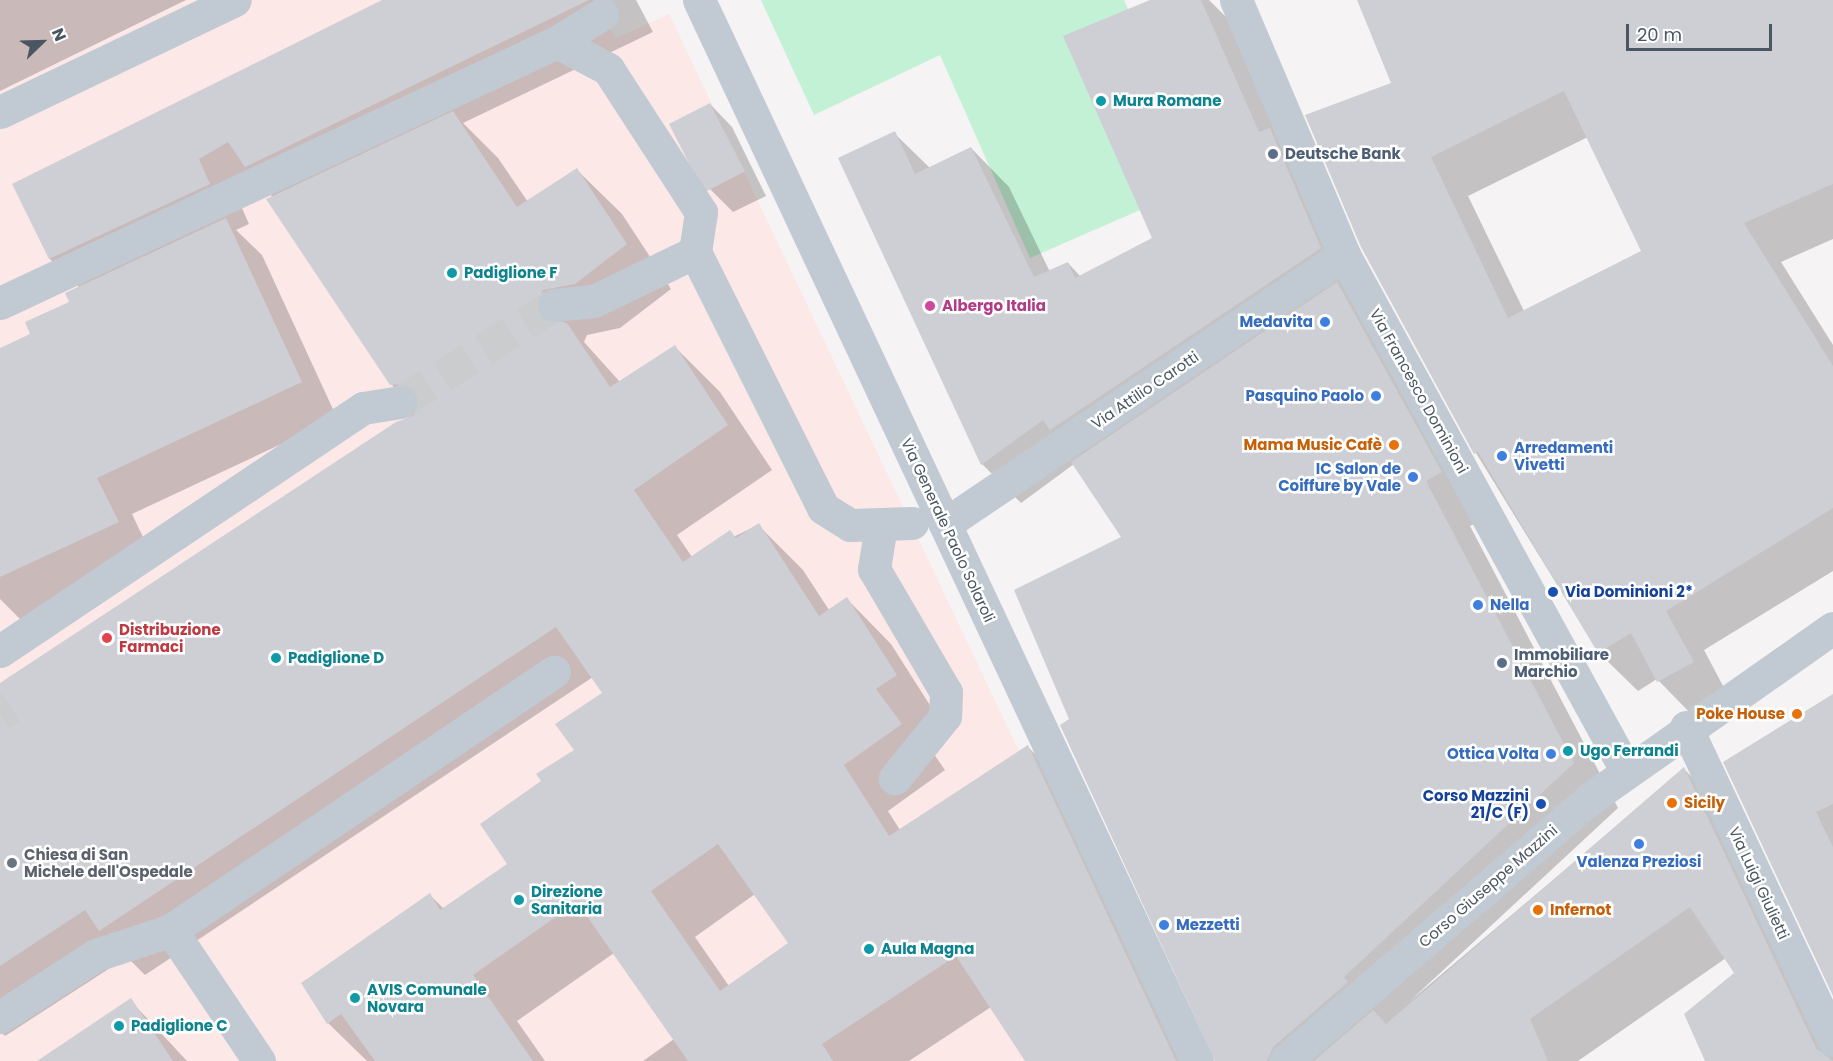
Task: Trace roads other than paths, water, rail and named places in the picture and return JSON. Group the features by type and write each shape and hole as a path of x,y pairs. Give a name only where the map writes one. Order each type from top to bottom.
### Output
{"street":[{"path":"0,112 235,0"},
{"name":"Via Generale Paolo Solaroli","path":"699,0 1197,1061"},
{"name":"Via Francesco Dominioni","path":"1236,0 1344,255 1626,770"},
{"path":"0,303 557,42 602,14"},
{"path":"557,42 608,69 701,213 695,252 823,508 850,525 897,524 874,569 946,692 945,716 895,778"},
{"path":"554,305 594,301 695,252"},
{"name":"Via Attilio Carotti","path":"945,524 1344,255"},
{"path":"0,651 363,408 401,402"},
{"name":"Corso Giuseppe Mazzini","path":"1285,1061 1626,770 1691,723 1833,628"},
{"path":"0,1017 96,955 171,930 554,672"},
{"name":"Via Luigi Giulietti","path":"1691,723 1833,1040"},
{"path":"171,930 259,1061"}],"tunnel":[{"path":"401,402 554,305"},
{"path":"0,714 11,707"}],"place":[{"name":"Mura Romane","path":"1101,101"},
{"name":"Deutsche Bank","path":"1273,154"},
{"name":"Padiglione F","path":"452,273"},
{"name":"Albergo Italia","path":"930,306"},
{"name":"Medavita","path":"1325,322"},
{"name":"Pasquino Paolo","path":"1376,396"},
{"name":"Mama Music Cafè","path":"1394,445"},
{"name":"Arredamenti Vivetti","path":"1502,456"},
{"name":"IC Salon de Coiffure by Vale","path":"1413,477"},
{"name":"Via Dominioni 2*","path":"1553,592"},
{"name":"Nella","path":"1478,605"},
{"name":"Distribuzione Farmaci","path":"107,638"},
{"name":"Padiglione D","path":"276,658"},
{"name":"Immobiliare Marchio","path":"1502,663"},
{"name":"Poke House","path":"1797,714"},
{"name":"Ugo Ferrandi","path":"1568,751"},
{"name":"Ottica Volta","path":"1551,754"},
{"name":"Sicily","path":"1672,803"},
{"name":"Corso Mazzini 21/C (F)","path":"1541,804"},
{"name":"Valenza Preziosi","path":"1639,844"},
{"name":"Chiesa di San Michele dell'Ospedale","path":"12,863"},
{"name":"Direzione Sanitaria","path":"519,900"},
{"name":"Infernot","path":"1538,910"},
{"name":"Mezzetti","path":"1164,925"},
{"name":"Aula Magna","path":"869,949"},
{"name":"AVIS Comunale Novara","path":"355,998"},
{"name":"Padiglione C","path":"119,1026"}]}
